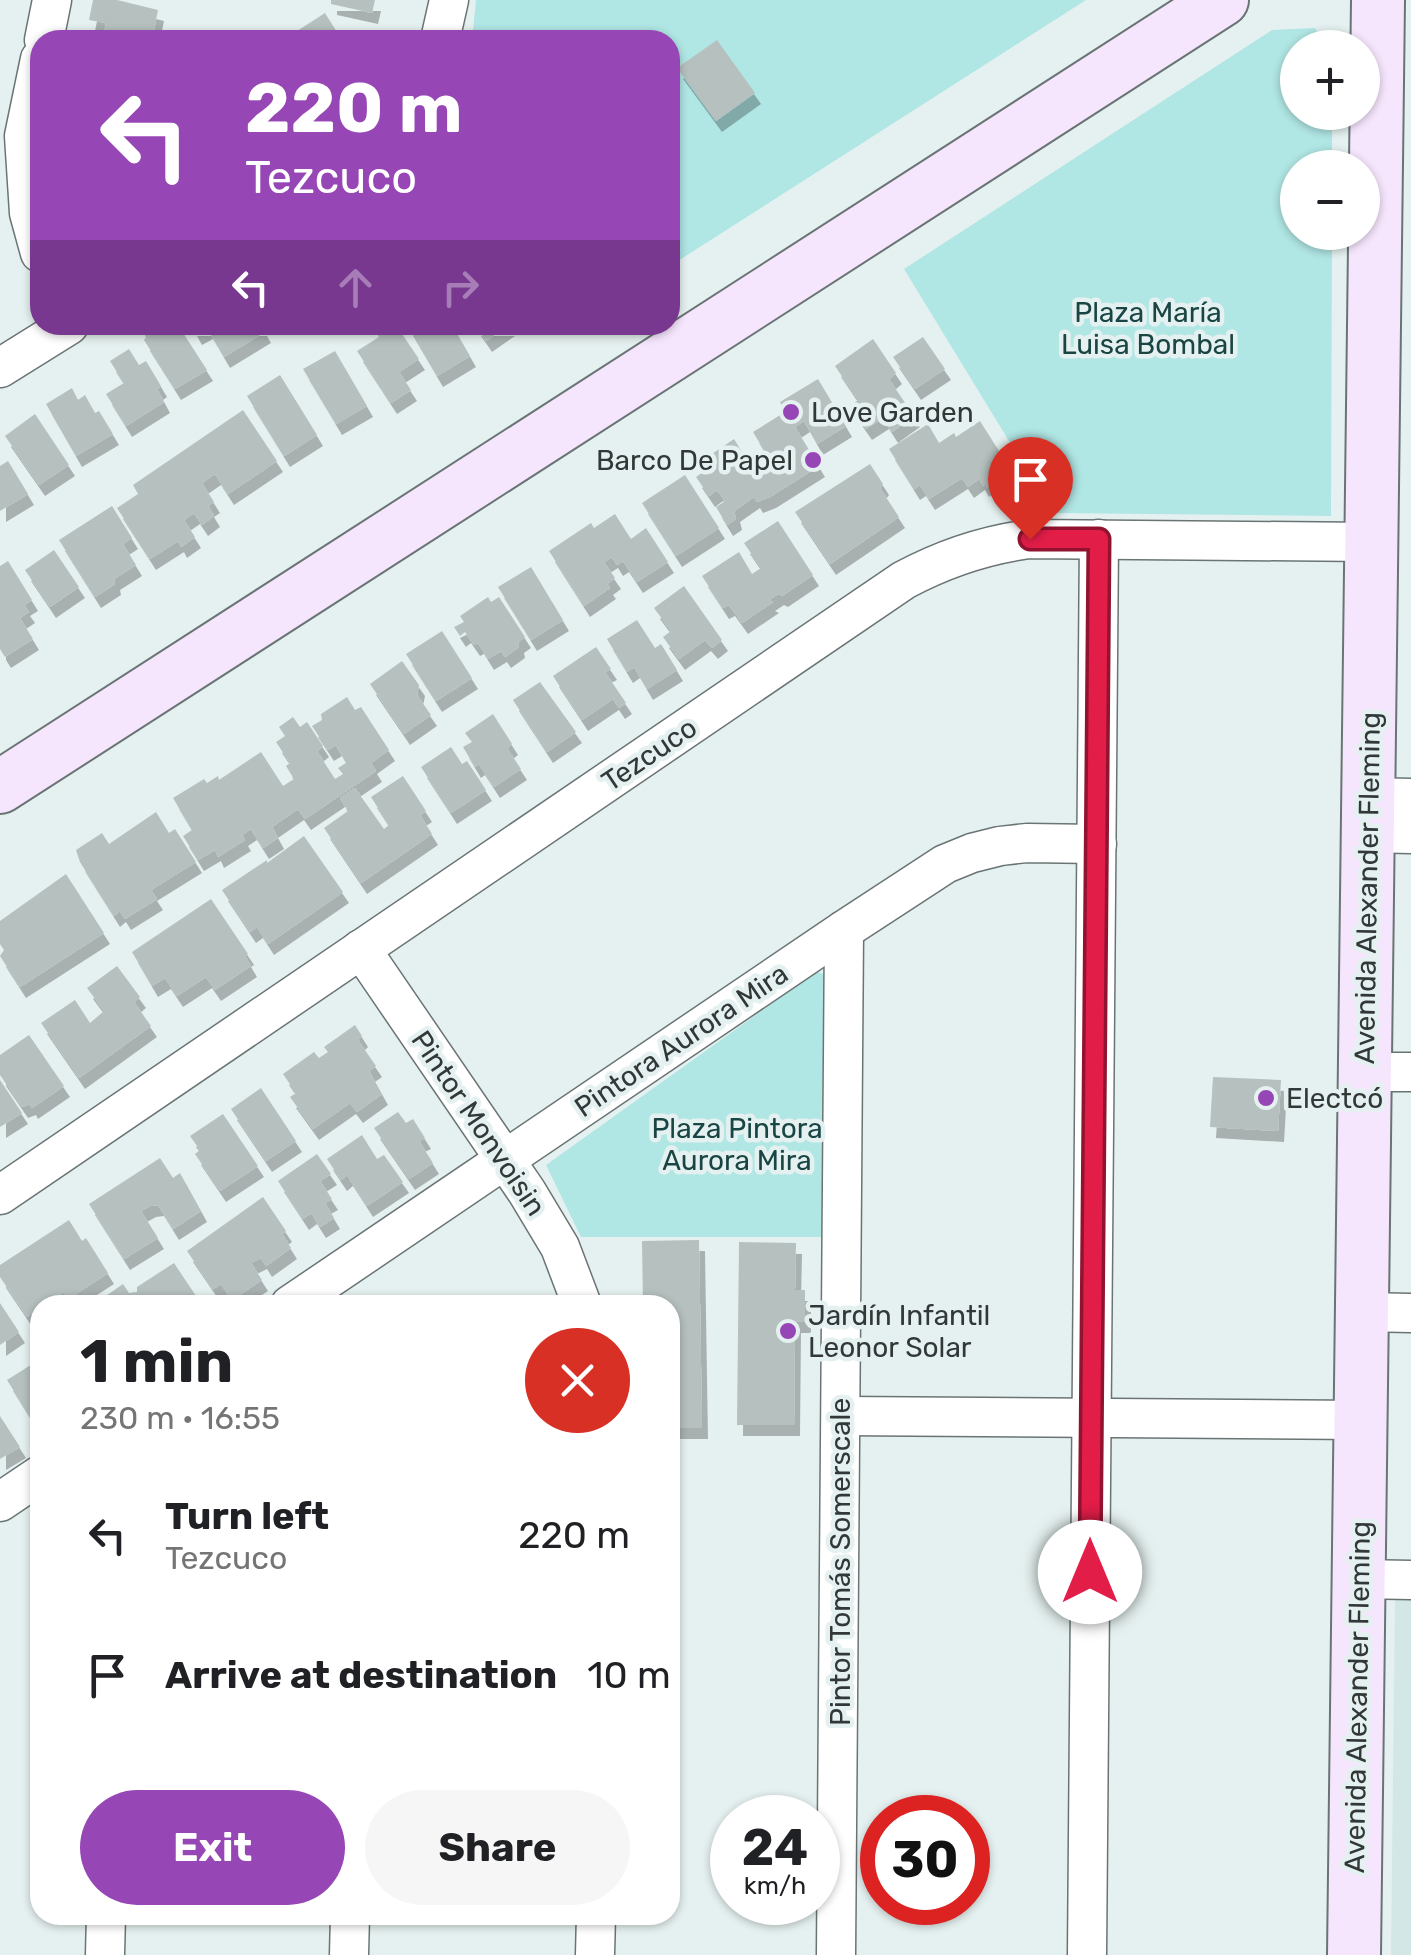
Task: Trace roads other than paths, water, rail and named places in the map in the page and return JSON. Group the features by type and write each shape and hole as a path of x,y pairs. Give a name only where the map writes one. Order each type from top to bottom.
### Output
{"main road":[{"path":"0,787 1150,23 1222,0"},
{"name":"Avenida Alexander Fleming","path":"1354,1955 1361,1420 1386,1312 1389,816 1371,542 1378,0"}],"street":[{"path":"46,30 52,0"},
{"path":"442,30 449,0"},
{"path":"30,107 24,136 30,217"},
{"path":"0,368 52,335"},
{"name":"Tezcuco","path":"0,1194 904,580 948,558 1030,539 1371,542"},
{"path":"1086,1955 1099,539"},
{"name":"Pintora Aurora Mira","path":"310,1295 504,1159 945,864 1000,846 1097,844"},
{"name":"Pintor Tomás Somerscale","path":"836,1955 844,930"},
{"name":"Pintor Monvoisin","path":"361,950 560,1247 578,1295"},
{"path":"841,1416 1361,1420"},
{"path":"0,1502 30,1482"},
{"path":"1359,1579 1411,1580"},
{"path":"105,1955 106,1925"},
{"path":"349,1955 350,1925"},
{"path":"595,1955 596,1925"}],"place":[{"name":"Love Garden","path":"791,412"},
{"name":"Barco De Papel","path":"813,460"},
{"name":"Electcó","path":"1266,1098"},
{"name":"Jardín Infantil Leonor Solar","path":"788,1331"}],"park label":[{"name":"Plaza María Luisa Bombal","path":"1148,328"},
{"name":"Plaza Pintora Aurora Mira","path":"737,1144"}]}
